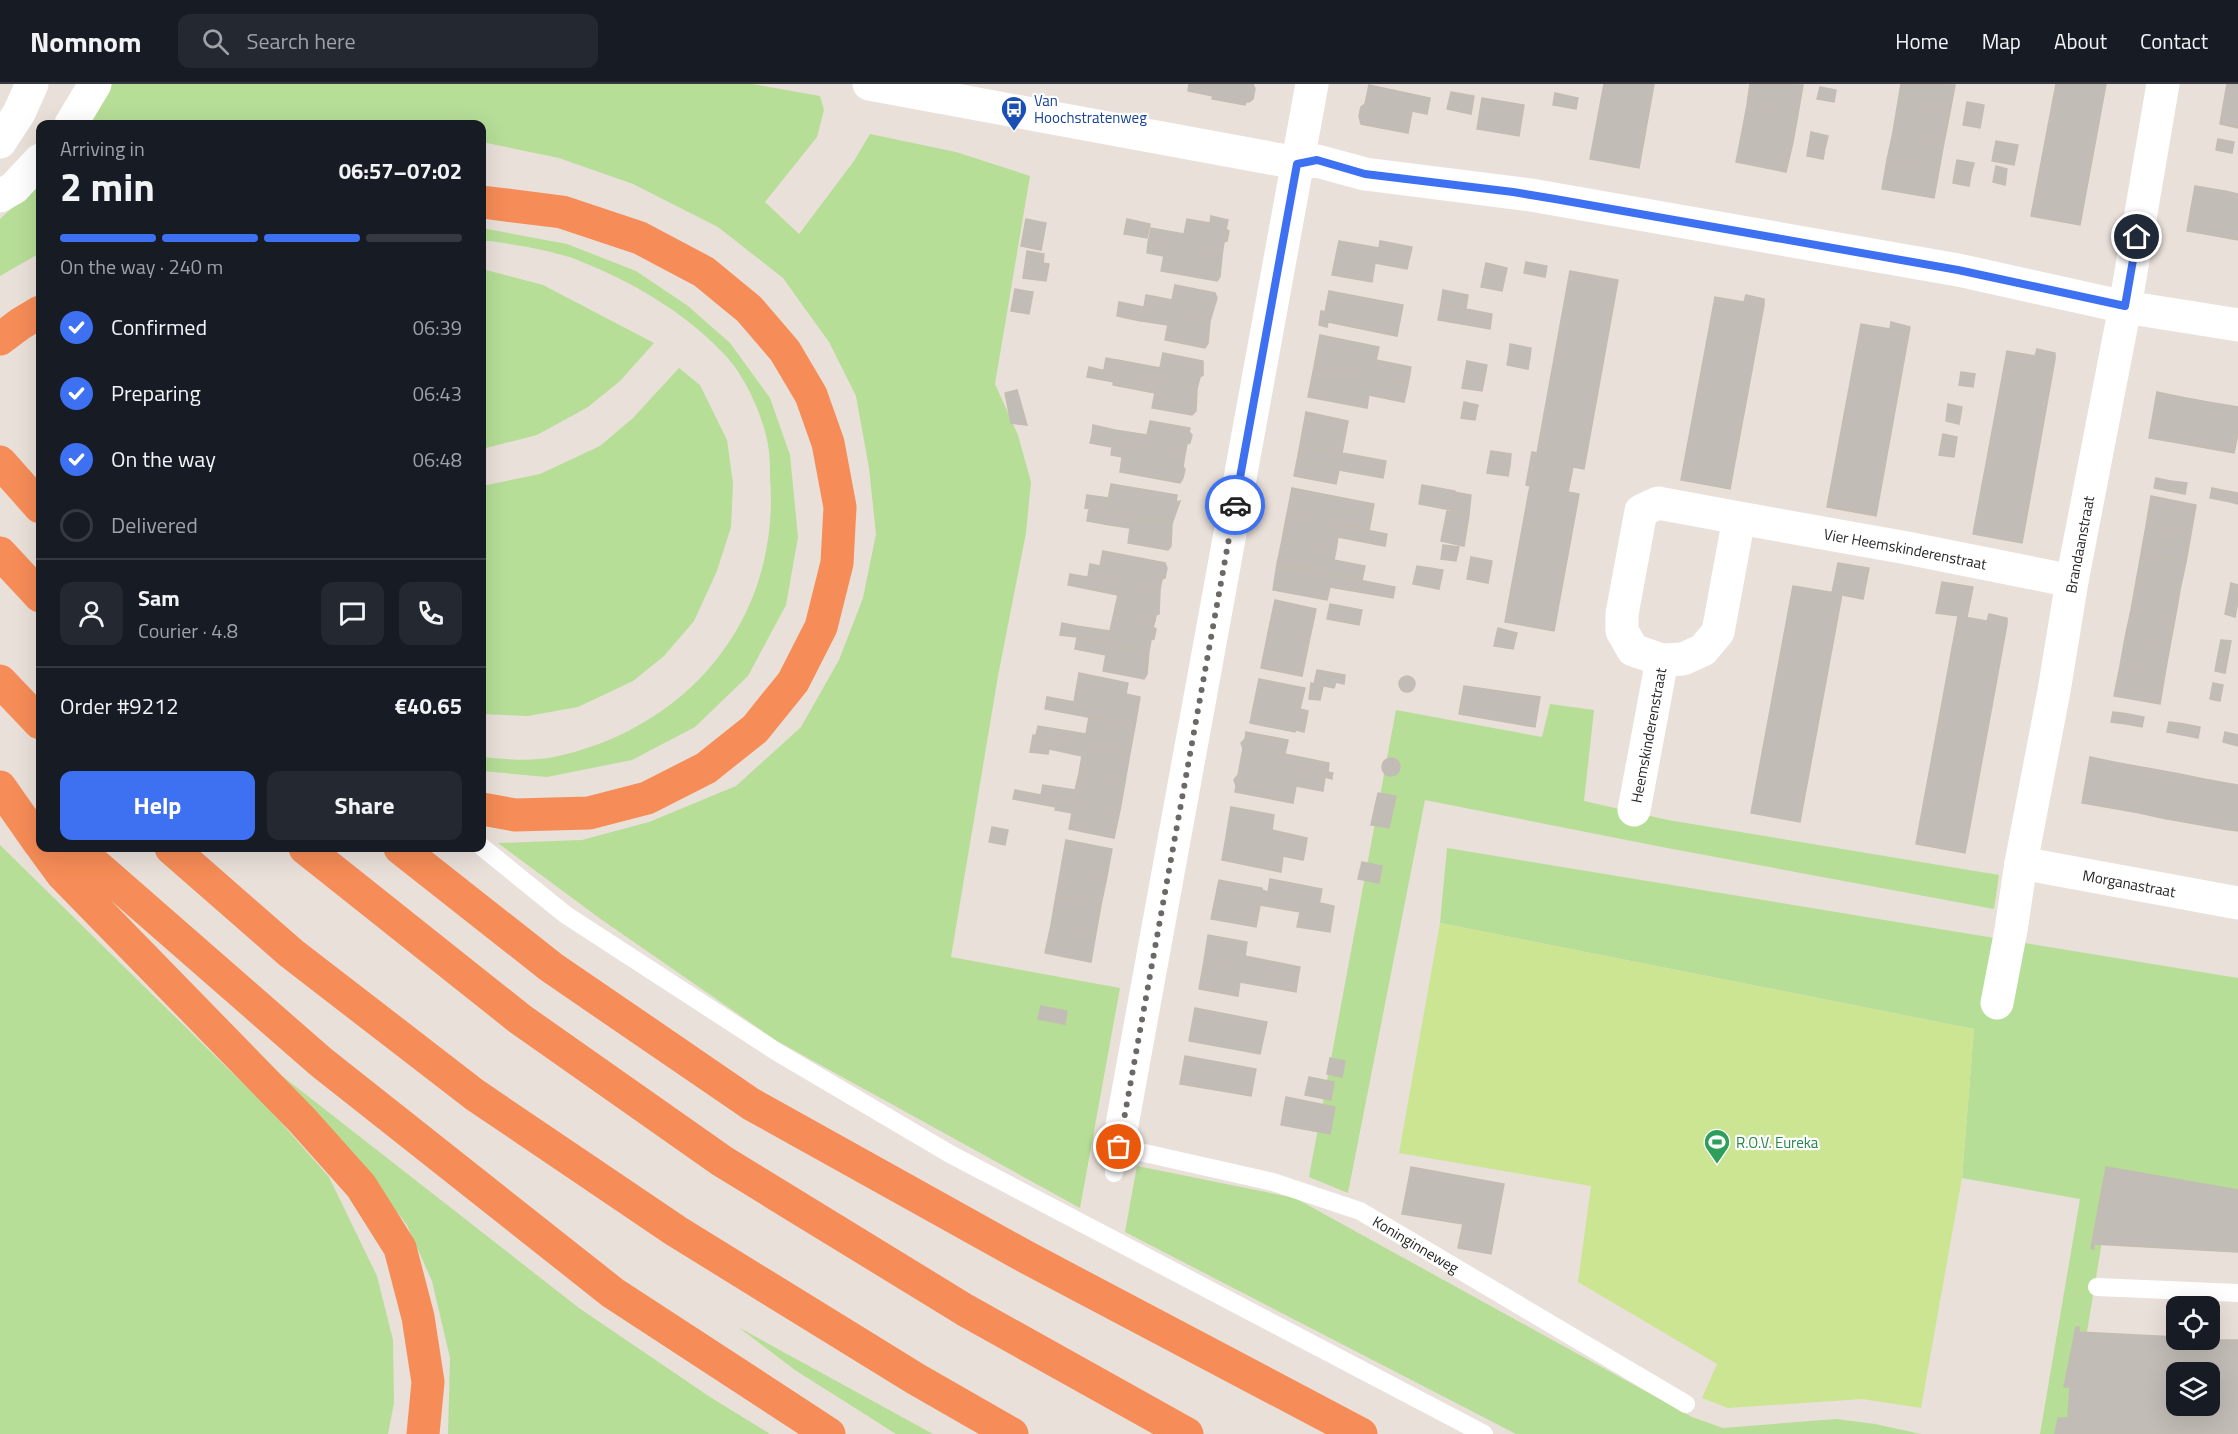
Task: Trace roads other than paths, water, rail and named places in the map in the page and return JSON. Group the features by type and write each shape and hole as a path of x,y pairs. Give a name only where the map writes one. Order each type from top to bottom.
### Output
{"highway":[{"path":"486,202 562,212 640,238 704,272 749,309 784,351 811,395 828,442 840,507 837,563 821,627 793,682 755,729 706,768 647,798 589,813 515,815 486,810"},
{"path":"0,339 36,314"},
{"path":"0,462 35,501"},
{"path":"0,553 36,592"},
{"path":"0,681 36,719"},
{"path":"0,781 36,812"},
{"path":"0,787 36,838"},
{"path":"46,852 62,874 302,1120 361,1186 400,1248 418,1317 428,1382 423,1434"},
{"path":"81,852 321,1062 613,1293 829,1434"},
{"path":"176,852 291,953 475,1095 676,1231 916,1379 1012,1434"},
{"path":"310,852 520,1019 722,1161 965,1310 1187,1434"},
{"path":"405,852 552,967 751,1104 1026,1257 1361,1434"}],"street":[{"path":"0,142 19,113 32,84"},
{"path":"73,120 95,84"},
{"path":"869,84 1297,164 1317,160 1365,174 1513,192 1958,270 2125,306 2238,326"},
{"name":"Koninginneweg","path":"1116,1160 1312,84"},
{"name":"Brandaanstraat","path":"1997,1003 2011,930 2020,863 2125,306 2163,84"},
{"path":"0,196 14,188 36,164"},
{"name":"Vier Heemskinderenstraat","path":"1739,518 1718,632 1703,650 1683,659 1662,660 1633,650 1622,632 1622,614 1641,511 1658,503 1907,548 2072,581"},
{"name":"Heemskinderenstraat","path":"1634,810 1662,660"},
{"name":"Morganastraat","path":"2020,863 2238,903"}],"lane":[{"path":"486,851 576,922 777,1052 950,1154 1484,1434"},
{"name":"Koninginneweg","path":"1116,1160 1273,1182 1360,1211 1686,1404"},
{"path":"2097,1287 2238,1293"}],"place":[{"name":"Van Hoochstratenweg","path":"1014,132"},
{"name":"R.O.V. Eureka","path":"1717,1165"}]}
